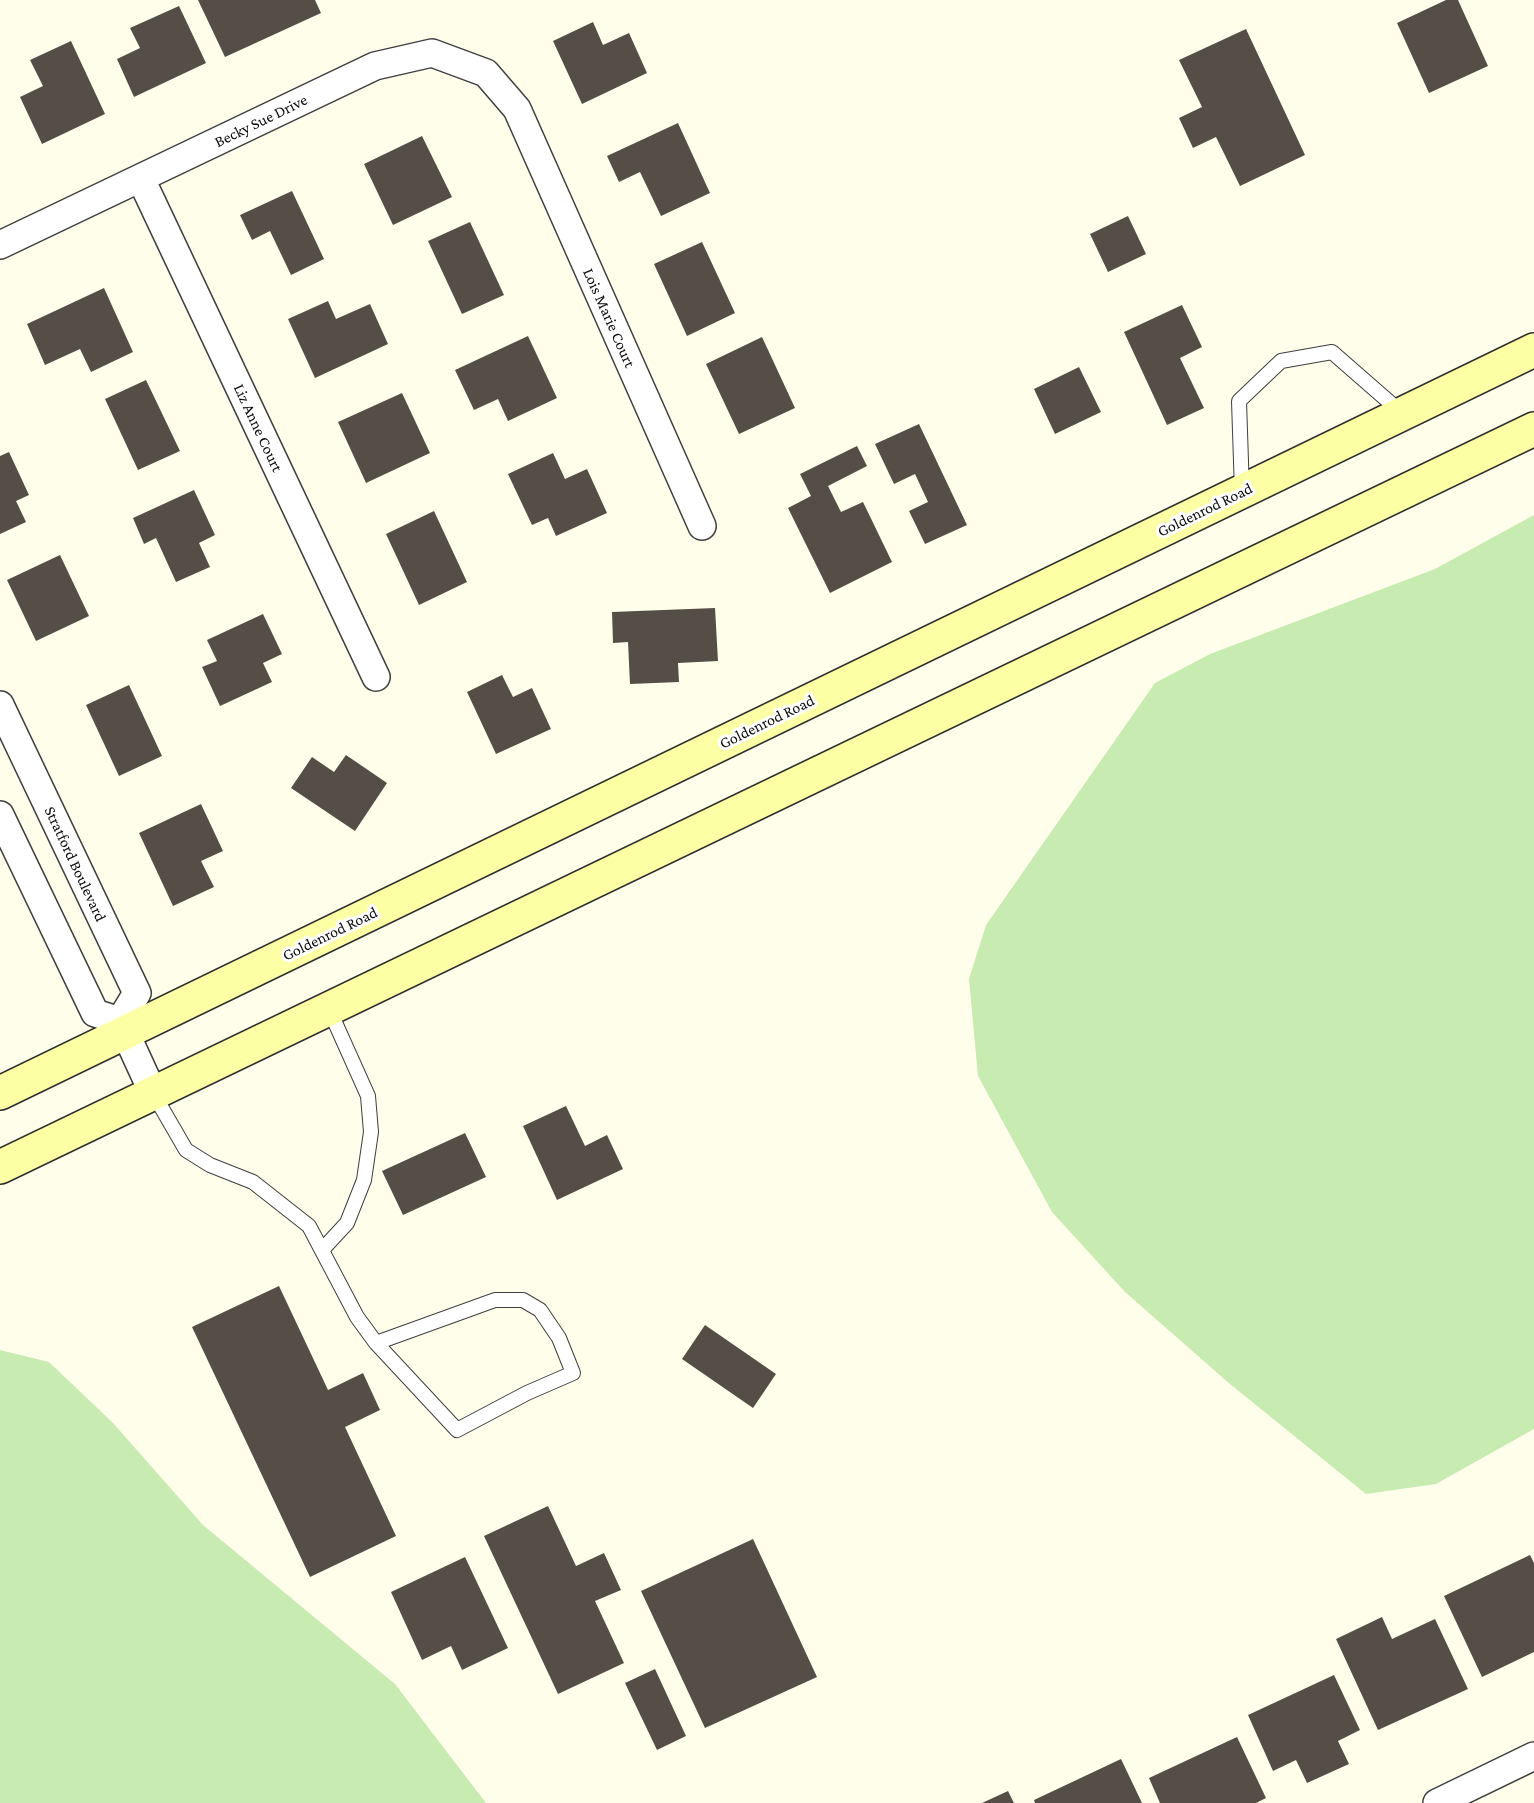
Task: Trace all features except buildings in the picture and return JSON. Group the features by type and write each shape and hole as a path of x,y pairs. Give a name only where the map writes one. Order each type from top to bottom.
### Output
{"main road":[{"name":"Goldenrod Road","path":"0,1093 123,1027 1534,350"},
{"path":"0,1167 1534,429"}],"street":[{"name":"Becky Sue Drive","path":"0,245 375,66 432,53 486,73 517,109"},
{"name":"Lois Marie Court","path":"517,109 702,526"},
{"name":"Liz Anne Court","path":"141,179 376,677"},
{"name":"Stratford Boulevard","path":"0,705 137,993 123,1027"},
{"path":"0,815 95,1013 123,1027 153,1093"},
{"path":"1437,1803 1534,1756"}],"lane":[{"path":"1242,492 1239,401 1281,361 1332,352 1403,414"},
{"path":"322,1250 347,1223 364,1180 371,1132 368,1096 328,1009"},
{"path":"153,1093 186,1150 210,1165 253,1182 309,1226 357,1317 376,1343 457,1430 527,1393 573,1373 559,1338 540,1310 523,1300 495,1300 376,1343"}],"green space":[{"path":"1534,515 1534,1429 1436,1484 1366,1494 1230,1384 1125,1292 1052,1212 978,1076 969,979 986,925 1155,683 1210,654 1435,569"},
{"path":"0,1350 49,1362 113,1423 203,1525 395,1684 486,1803 0,1803"}]}
